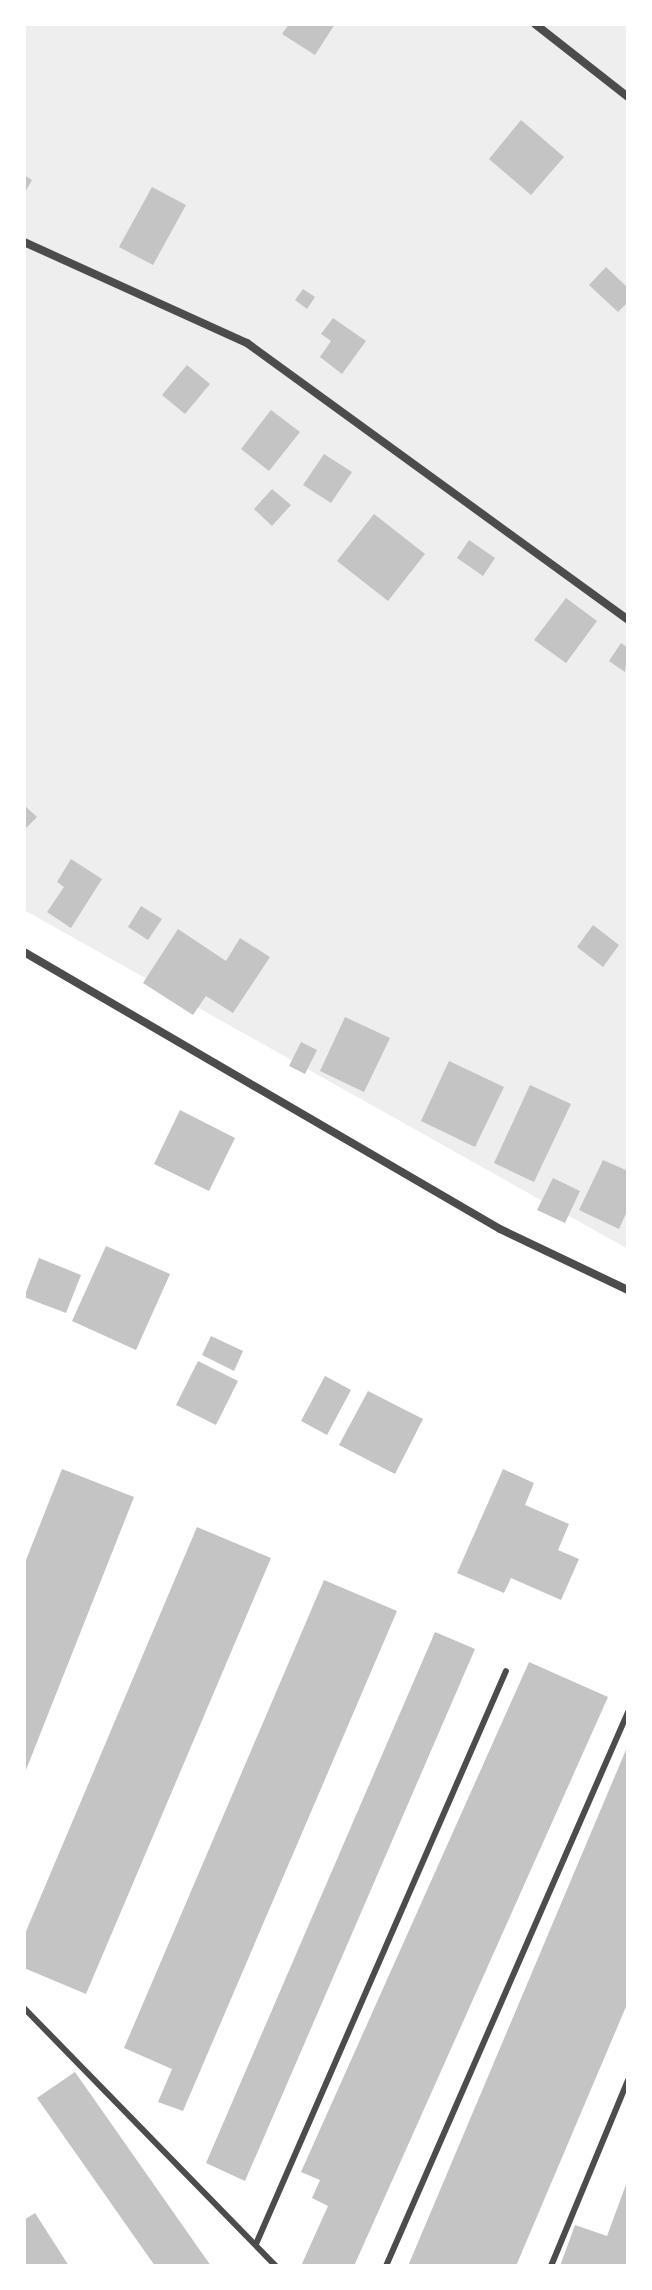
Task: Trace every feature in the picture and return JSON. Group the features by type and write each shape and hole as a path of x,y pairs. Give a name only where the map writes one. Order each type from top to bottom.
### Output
{"street":[{"path":"535,24 628,97"},
{"path":"24,242 247,343 628,620"},
{"path":"24,952 500,1229 628,1290"}],"lane":[{"path":"256,2244 506,1671"},
{"path":"386,2266 628,1712"},
{"path":"24,2008 276,2266"},
{"path":"551,2266 628,2080"}],"shaded area":[{"path":"24,24 628,24 628,1249 24,910"}],"building":[{"path":"289,24 335,24 315,55 282,34"},
{"path":"521,120 564,157 531,195 489,159"},
{"path":"24,175 32,180 24,194"},
{"path":"152,187 186,205 153,265 119,247"},
{"path":"606,267 628,288 628,302 618,312 589,285"},
{"path":"303,289 315,297 307,309 295,300"},
{"path":"333,318 366,341 342,374 320,357 331,341 321,334"},
{"path":"187,365 210,384 185,414 162,395"},
{"path":"271,410 300,432 269,471 241,449"},
{"path":"324,454 352,472 331,503 303,485"},
{"path":"272,489 291,505 272,526 254,509"},
{"path":"374,514 425,554 388,601 337,561"},
{"path":"469,540 495,558 483,576 457,558"},
{"path":"566,598 597,621 566,663 534,640"},
{"path":"621,643 628,648 625,672 609,661"},
{"path":"24,805 37,817 24,830"},
{"path":"71,859 102,879 71,928 47,912 64,887 57,882"},
{"path":"141,906 162,919 148,940 128,927"},
{"path":"593,925 619,945 603,967 577,947"},
{"path":"178,929 226,961 240,938 270,957 233,1013 206,996 193,1015 143,983"},
{"path":"345,1017 390,1038 364,1092 320,1071"},
{"path":"301,1042 317,1050 305,1074 289,1066"},
{"path":"449,1061 504,1087 475,1147 421,1121"},
{"path":"530,1085 571,1104 534,1182 494,1163"},
{"path":"180,1110 235,1138 209,1191 154,1164"},
{"path":"603,1160 628,1171 628,1209 619,1229 579,1210"},
{"path":"553,1178 580,1191 565,1223 537,1210"},
{"path":"106,1246 170,1274 136,1350 72,1321"},
{"path":"39,1258 81,1275 66,1313 24,1297"},
{"path":"211,1336 243,1351 234,1371 202,1355"},
{"path":"198,1361 238,1381 216,1425 176,1405"},
{"path":"325,1376 351,1390 327,1435 301,1421"},
{"path":"368,1391 423,1419 395,1474 339,1445"},
{"path":"62,1469 134,1497 24,1775 24,1565"},
{"path":"503,1469 534,1483 525,1505 569,1524 558,1550 579,1559 561,1600 511,1578 504,1593 457,1573"},
{"path":"197,1527 271,1558 86,1994 24,1968 24,1936"},
{"path":"324,1580 397,1611 183,2111 158,2102 172,2069 124,2048"},
{"path":"435,1632 475,1649 245,2181 206,2163"},
{"path":"529,1662 608,1697 354,2266 301,2266 328,2206 312,2198 320,2180 301,2172"},
{"path":"628,1745 628,2002 516,2266 408,2266"},
{"path":"75,2072 211,2266 155,2266 37,2098"},
{"path":"628,2179 628,2266 560,2266 575,2225 607,2236"},
{"path":"35,2213 69,2266 24,2266 24,2220"}]}
